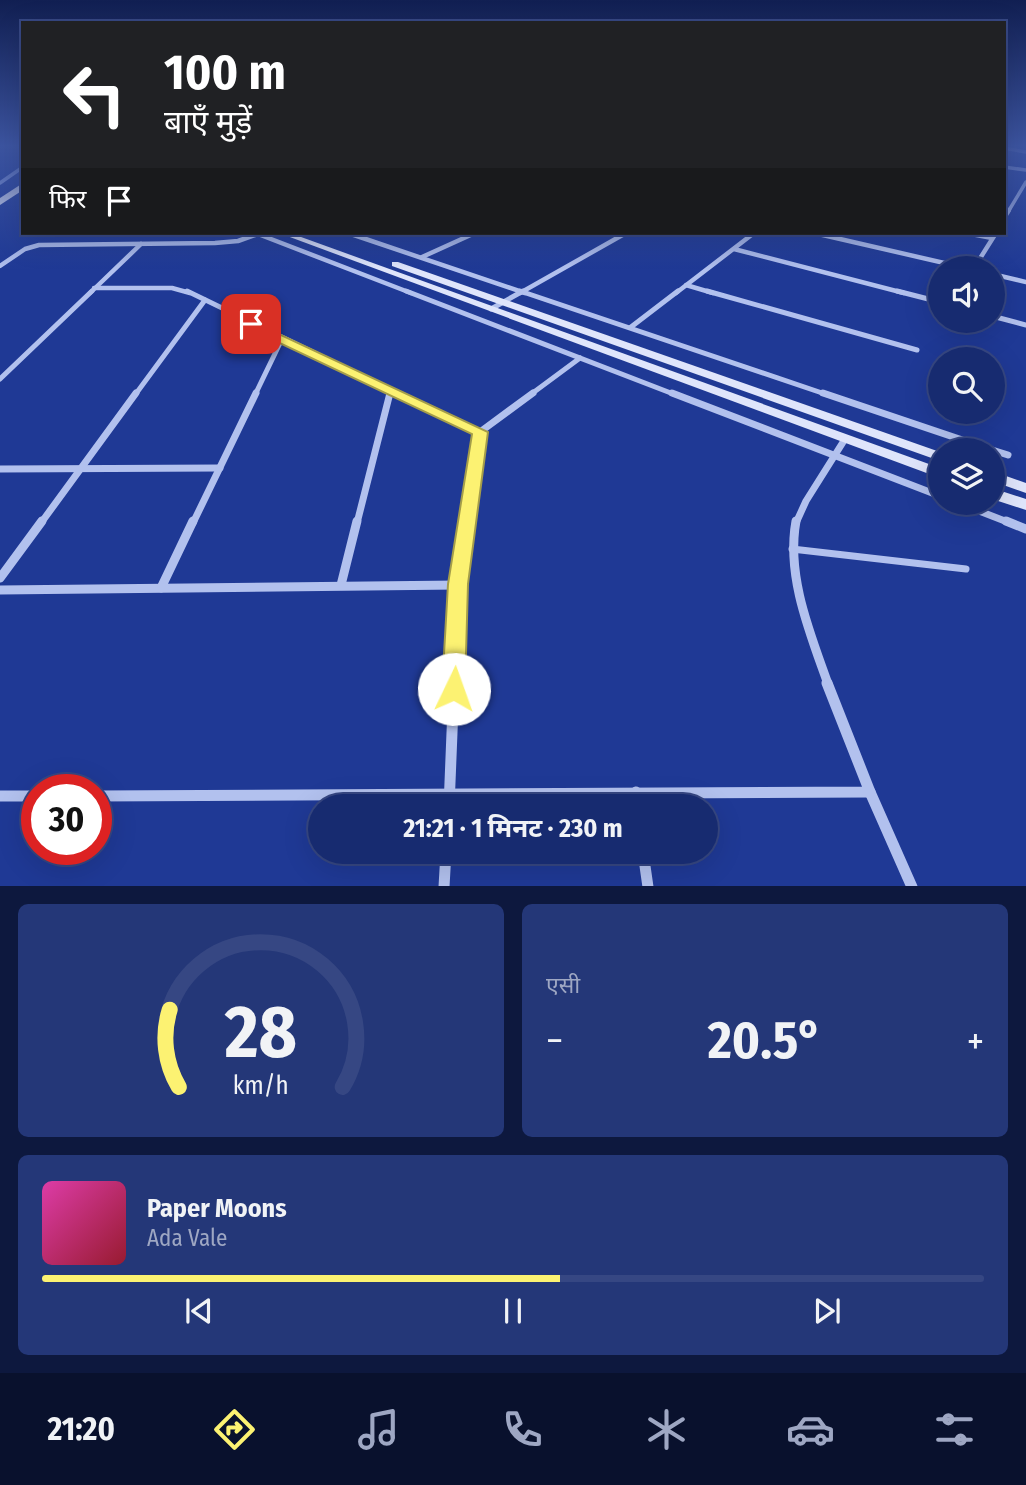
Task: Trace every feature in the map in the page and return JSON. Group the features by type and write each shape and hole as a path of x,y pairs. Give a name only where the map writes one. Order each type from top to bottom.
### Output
{"main road":[{"path":"0,202 21,187"}],"street":[{"path":"1006,212 1022,187"},
{"path":"0,266 24,249 39,245 228,243 256,235"},
{"path":"263,235 928,492"},
{"path":"288,235 928,469"},
{"path":"314,235 928,453"},
{"path":"354,235 957,438"},
{"path":"422,257 471,235"},
{"path":"491,309 622,235"},
{"path":"631,327 752,235"},
{"path":"823,235 928,259"},
{"path":"981,256 994,235"},
{"path":"0,379 142,243"},
{"path":"734,249 928,299"},
{"path":"1005,277 1026,282"},
{"path":"687,285 917,350"},
{"path":"94,288 180,289 480,432"},
{"path":"0,578 205,300"},
{"path":"1005,319 1026,325"},
{"path":"161,588 282,339"},
{"path":"449,794 458,584 480,432 580,358"},
{"path":"341,585 390,391"},
{"path":"845,439 796,522 791,548 793,572 807,624 870,792 912,886"},
{"path":"0,470 220,468"},
{"path":"1005,481 1026,488"},
{"path":"1005,497 1026,505"},
{"path":"991,515 1026,528"},
{"path":"0,590 458,584"},
{"path":"589,794 870,792"},
{"path":"0,796 21,796"},
{"path":"112,796 308,798"},
{"path":"444,886 445,864"},
{"path":"645,864 648,886"}],"lane":[{"path":"791,548 966,569"}],"route":[{"path":"251,324 480,432 458,584 454,689"}]}
